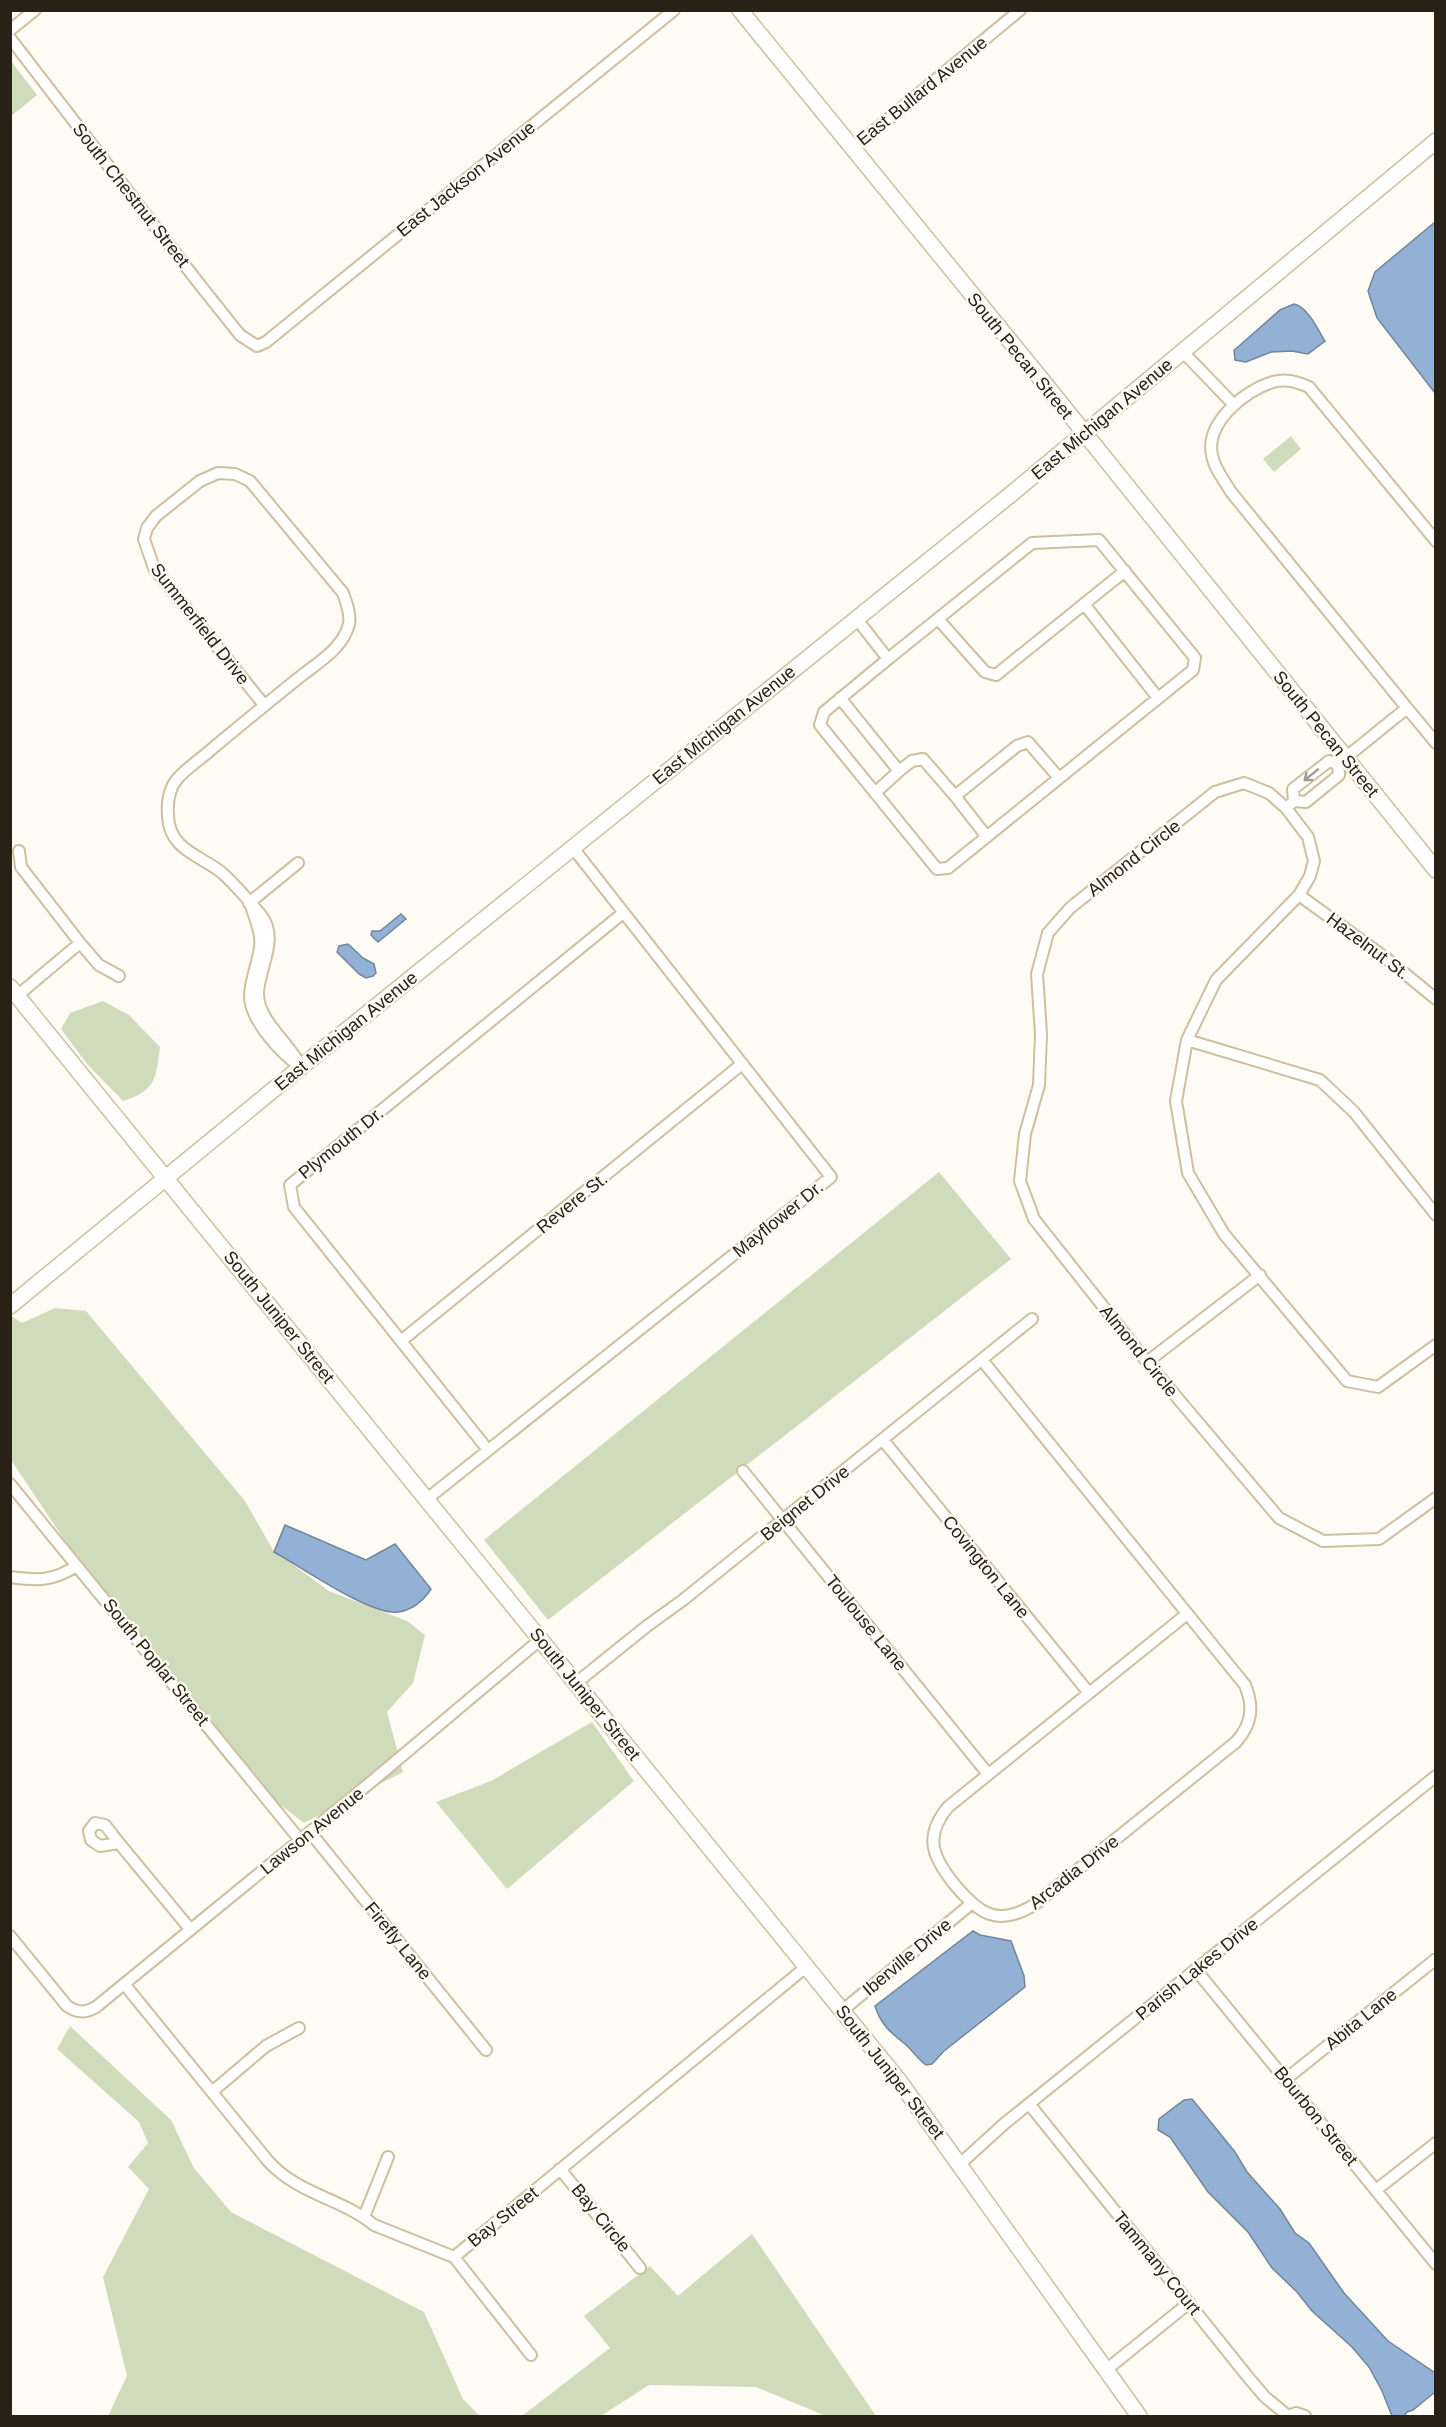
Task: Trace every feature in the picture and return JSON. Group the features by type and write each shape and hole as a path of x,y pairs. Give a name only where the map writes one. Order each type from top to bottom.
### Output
{"street":[{"path":"10,30 35,10"},
{"name":"East Jackson Avenue","path":"257,346 266,342 674,10"},
{"name":"South Pecan Street","path":"740,10 1084,434 1342,761 1436,870"},
{"name":"East Bullard Avenue","path":"852,148 1020,10"},
{"name":"South Chestnut Street","path":"10,38 226,317 249,342 257,346"},
{"name":"East Michigan Avenue","path":"10,1306 301,1067 1084,434 1436,141"},
{"path":"1183,352 1234,405"},
{"path":"1436,541 1309,387 1293,380 1272,382 1225,412 1213,434 1211,453 1217,470 1231,492 1436,743"},
{"name":"Summerfield Drive","path":"264,705 154,568 144,539 147,528 156,516 200,481 218,473 235,474 250,481 343,593 348,609 349,622 337,648 264,705 178,779 168,797 167,819 174,837 185,851 203,859 223,874 263,917 268,953 259,984 260,1007 265,1017 294,1053 301,1067"},
{"path":"1099,540 1195,658 1192,670 1158,698 948,868 937,869 820,725 824,712 938,619 1032,543 1099,540"},
{"path":"938,619 985,672 996,675 1125,571"},
{"path":"1084,604 1158,698"},
{"path":"856,618 888,658"},
{"path":"840,698 899,771"},
{"path":"1342,761 1329,760 1293,789 1290,804 1306,802 1339,775 1342,761 1407,708"},
{"path":"955,796 1017,746 1028,742 1059,778"},
{"path":"875,792 912,761 923,759 987,837"},
{"name":"Almond Circle","path":"1436,1344 1378,1387 1347,1381 1224,1234 1188,1173 1176,1101 1187,1040 1216,980 1299,895 1310,876 1314,861 1308,837 1290,804 1244,783 1215,792 1070,908 1047,933 1037,974 1041,1034 1040,1085 1025,1134 1020,1181 1034,1219 1147,1362 1279,1518 1323,1540 1379,1539 1436,1498"},
{"name":"Mayflower Dr.","path":"427,1499 831,1177 573,848"},
{"path":"19,850 21,867 80,943 99,965 119,976"},
{"path":"249,903 298,863"},
{"name":"Hazelnut St.","path":"1299,895 1387,959 1436,999"},
{"name":"Plymouth Dr.","path":"489,1450 294,1207 290,1185 623,913"},
{"path":"14,991 80,943"},
{"name":"South Juniper Street","path":"14,991 900,2082 1139,2416"},
{"path":"1187,1040 1320,1080 1354,1112 1436,1215"},
{"name":"Revere St.","path":"401,1341 742,1064"},
{"path":"1147,1362 1260,1275"},
{"name":"Beignet Drive","path":"576,1683 1032,1319"},
{"name":"Arcadia Drive","path":"982,1360 1245,1685 1251,1698 1251,1710 1244,1733 1236,1742 1034,1905 1007,1917 980,1912 942,1869 934,1847 933,1835 936,1823 948,1807 1187,1614"},
{"name":"Covington Lane","path":"883,1440 1089,1693"},
{"name":"Toulouse Lane","path":"743,1471 988,1774"},
{"name":"South Poplar Street","path":"10,1484 300,1840"},
{"path":"10,1577 43,1580 58,1577 77,1566"},
{"name":"Lawson Avenue","path":"10,1936 67,2006 77,2012 88,2012 125,1986 190,1929 541,1639"},
{"name":"Parish Lakes Drive","path":"960,2164 1004,2124 1436,1776"},
{"name":"Firefly Lane","path":"310,1832 486,2050"},
{"path":"119,1843 190,1929"},
{"name":"Iberville Drive","path":"843,2010 971,1904"},
{"name":"Abita Lane","path":"1286,2079 1436,1959"},
{"name":"Bay Street","path":"125,1986 284,2178 304,2190 364,2217 374,2225 454,2257 806,1967"},
{"name":"Bourbon Street","path":"1196,1970 1436,2264"},
{"path":"213,2091 266,2046 298,2028"},
{"name":"Tammany Court","path":"1030,2105 1265,2397 1288,2416 1296,2413 1305,2416"},
{"path":"1376,2190 1436,2142"},
{"path":"364,2217 388,2157"},
{"name":"Bay Circle","path":"560,2169 640,2268"},
{"path":"454,2257 531,2355"},
{"path":"1106,2370 1189,2303"}],"green space":[{"path":"11,61 37,95 10,116"},
{"path":"1291,436 1301,449 1274,472 1263,459"},
{"path":"103,1001 129,1015 160,1047 155,1075 148,1088 123,1101 87,1064 61,1029 70,1013"},
{"path":"939,1172 1011,1259 548,1620 484,1540"},
{"path":"55,1308 86,1311 245,1501 273,1550 329,1591 407,1621 425,1635 413,1683 387,1712 403,1772 304,1823 230,1766 146,1662 11,1460 10,1315 22,1323"},
{"path":"592,1722 634,1781 507,1889 436,1802 491,1781"},
{"path":"70,2026 171,2120 194,2168 231,2212 424,2312 463,2399 480,2416 108,2416 127,2376 103,2277 149,2189 128,2167 148,2143 139,2122 57,2049"},
{"path":"752,2234 876,2416 826,2416 756,2387 649,2385 601,2416 522,2416 610,2348 584,2316 650,2266 678,2296"}],"water":[{"path":"1435,222 1435,393 1377,318 1368,291 1375,272"},
{"path":"1294,304 1308,314 1325,341 1308,354 1292,351 1271,352 1246,362 1235,360 1234,350 1280,310"},
{"path":"401,914 406,919 378,942 371,935 372,931 380,931"},
{"path":"348,944 363,958 374,964 376,973 373,976 366,978 359,974 337,952 339,946"},
{"path":"285,1525 366,1560 395,1544 431,1589 417,1604 403,1611 386,1611 371,1606 336,1589 274,1552"},
{"path":"973,1931 980,1935 1011,1941 1024,1976 1025,1987 944,2051 932,2064 926,2065 887,2028 875,2006"},
{"path":"1192,2099 1235,2152 1247,2172 1280,2209 1295,2233 1309,2243 1344,2293 1388,2341 1435,2373 1435,2392 1413,2410 1404,2416 1392,2416 1369,2367 1352,2347 1312,2311 1297,2292 1272,2268 1248,2232 1208,2192 1170,2137 1158,2130 1159,2119 1184,2100"}]}
